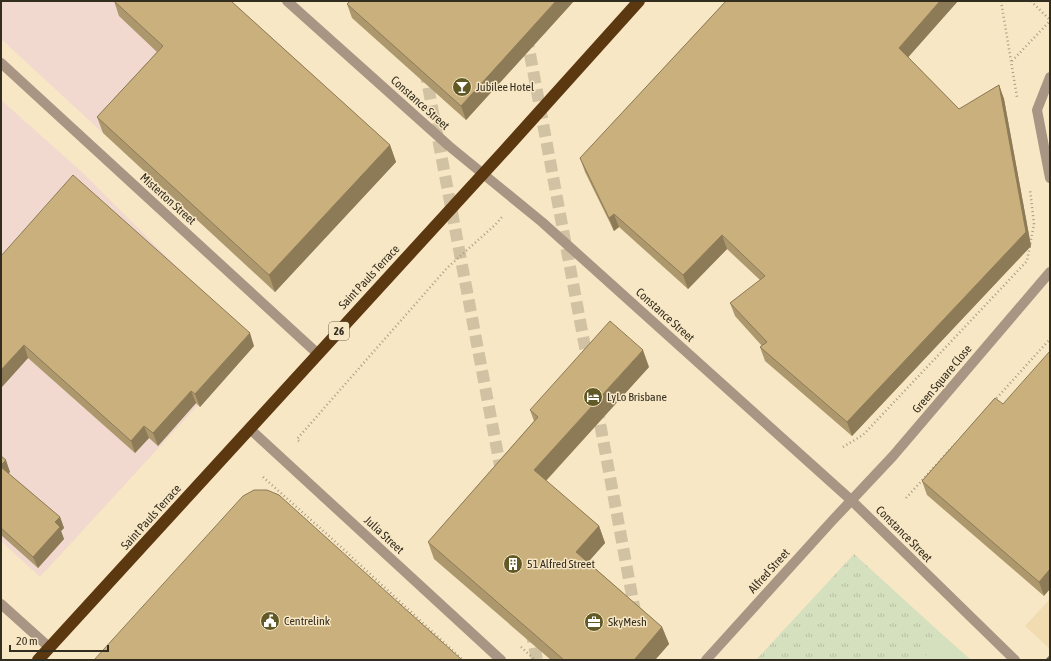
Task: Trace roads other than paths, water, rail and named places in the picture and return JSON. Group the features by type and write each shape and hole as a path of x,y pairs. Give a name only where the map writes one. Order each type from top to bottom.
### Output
{"highway":[{"name":"Saint Pauls Terrace","path":"38,660 639,1"}],"street":[{"name":"Constance Street","path":"287,1 439,137 542,222 851,500 1015,660"},
{"name":"Misterton Street","path":"1,63 318,354"},
{"path":"1050,77 1037,110 1050,178"},
{"name":"Green Square Close","path":"851,500 893,456 1050,272"},
{"name":"Julia Street","path":"250,429 500,660"},
{"name":"Alfred Street","path":"706,660 851,500"},
{"path":"1,604 50,648"}],"tunnel":[{"path":"520,1 588,363"},
{"path":"425,70 502,476"},
{"path":"597,407 636,617"},
{"path":"531,630 537,660"}],"railway":[{"path":"1047,660 1050,657"}],"place":[{"name":"Jubilee Hotel","path":"462,87"},
{"name":"LyLo Brisbane","path":"593,397"},
{"name":"51 Alfred Street","path":"513,564"},
{"name":"Centrelink","path":"270,621"},
{"name":"SkyMesh","path":"594,622"}]}
